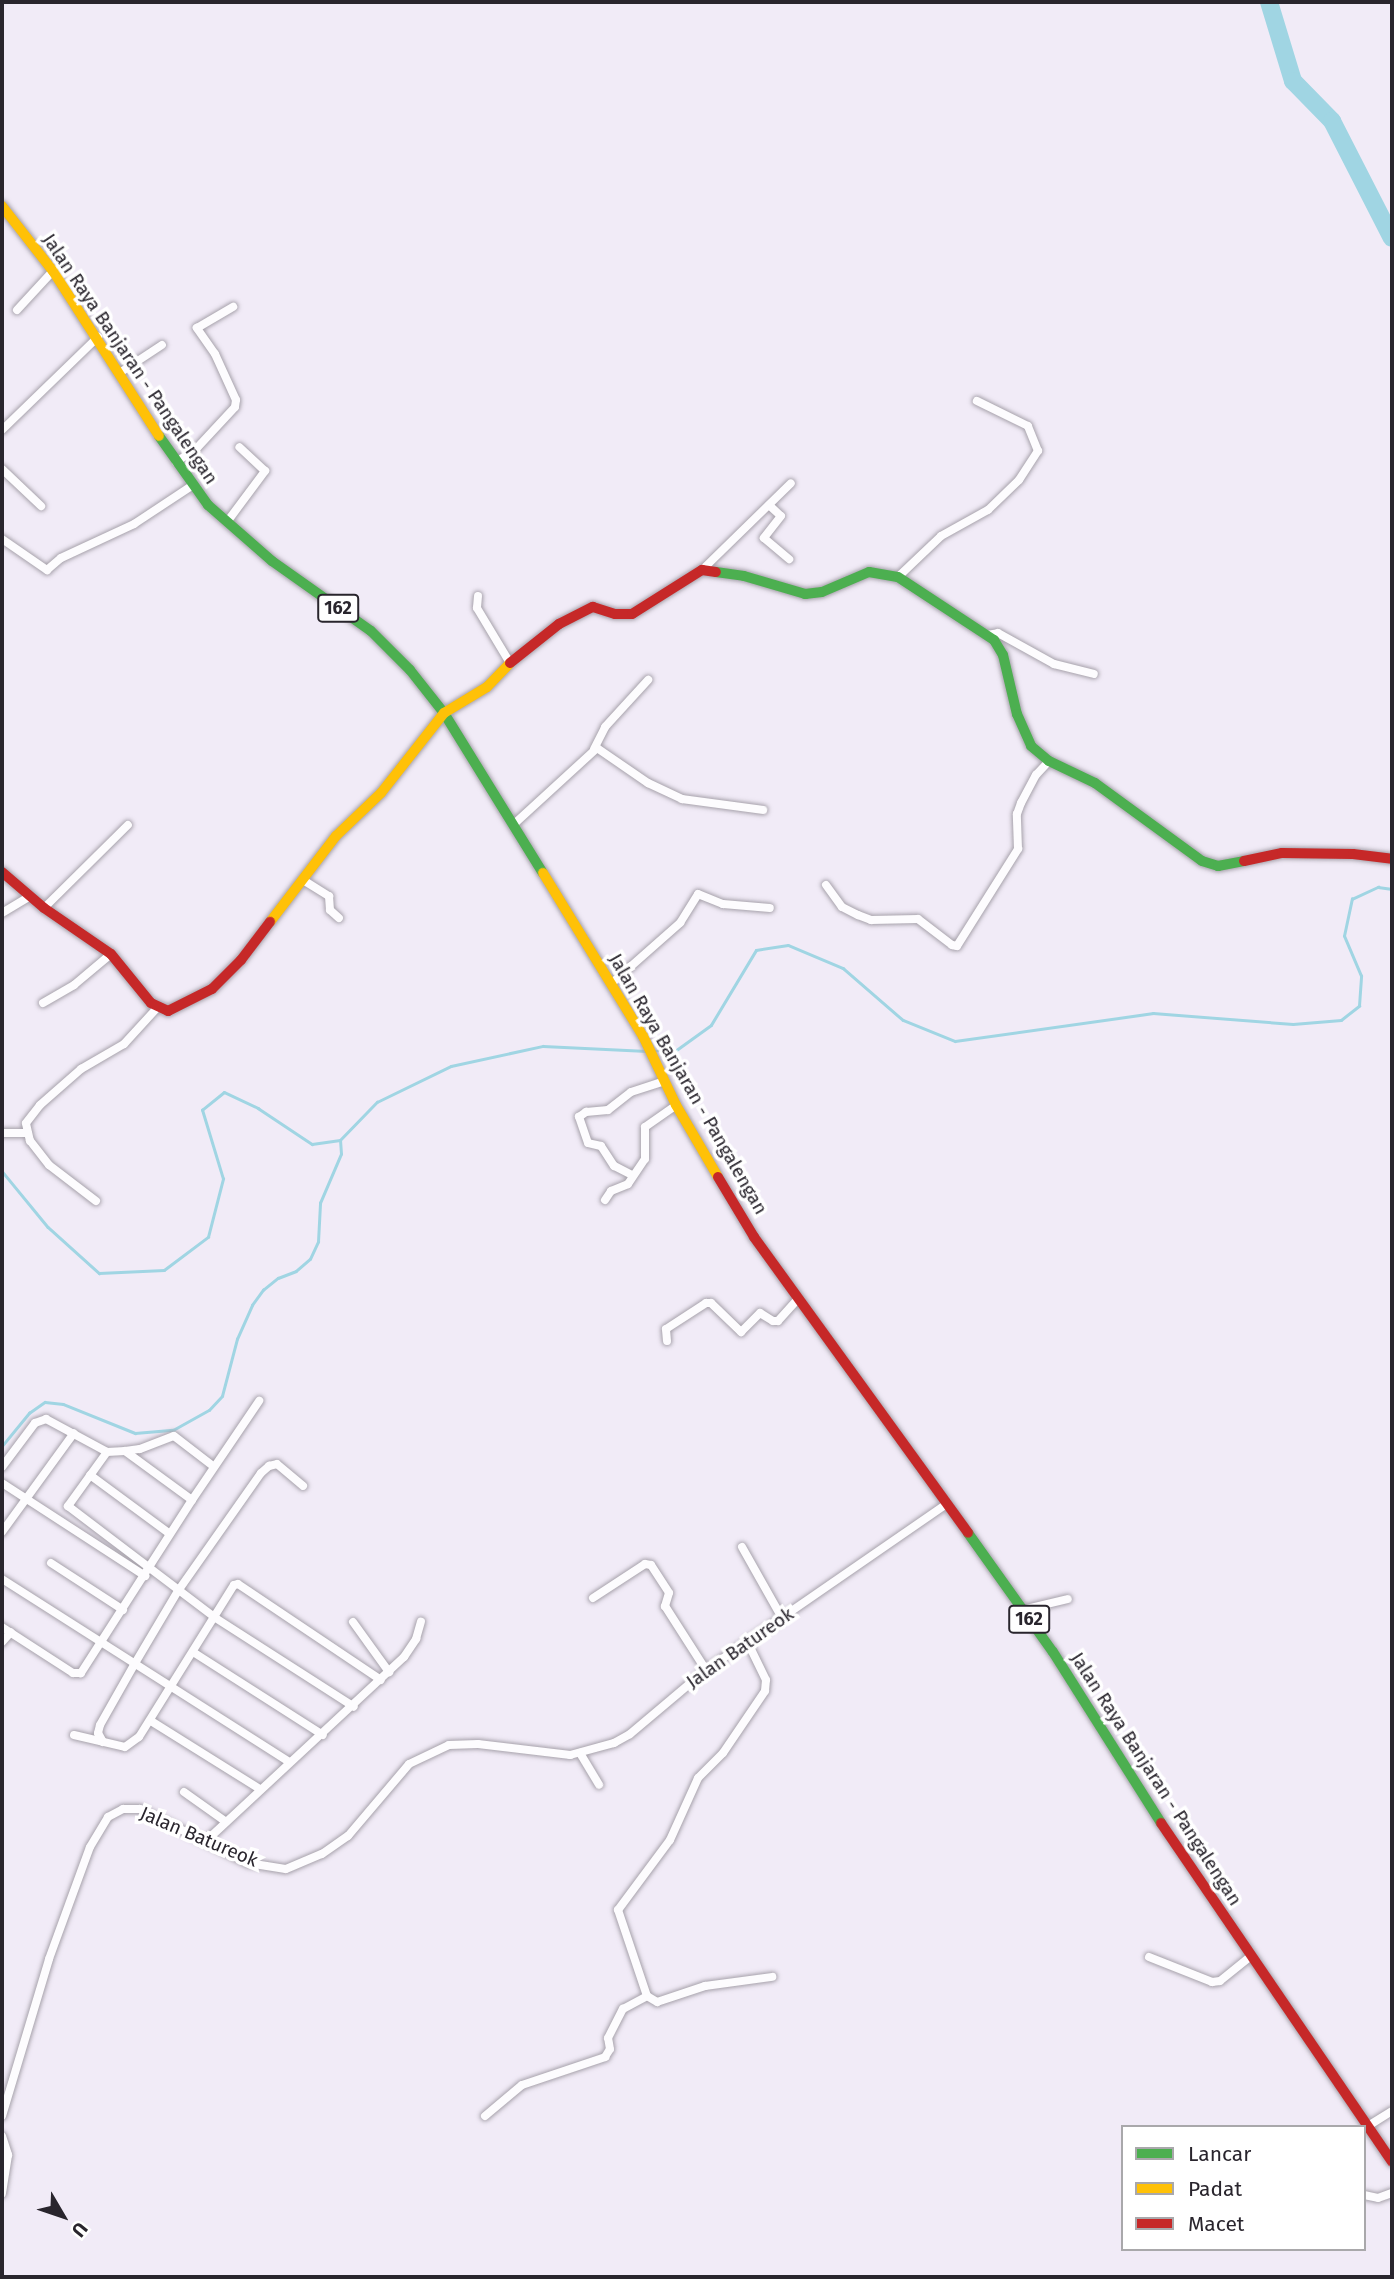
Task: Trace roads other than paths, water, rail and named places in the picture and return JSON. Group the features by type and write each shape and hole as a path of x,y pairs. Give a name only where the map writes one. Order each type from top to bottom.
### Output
{"main road":[{"name":"Jalan Raya Banjaran - Pangalengan","path":"2,206 53,271 193,485 227,522 272,561 371,631 410,670 444,713 612,983 643,1036 676,1105 754,1237 877,1404 945,1505 1053,1652 1251,1956 1392,2162"},
{"path":"2,872 44,908 65,919 111,954 157,1008 167,1011 181,1007 212,989 241,960 336,836 381,793 444,713 487,687 510,663 559,624 593,607 615,614 632,614 676,583 702,570 744,576 805,594 822,592 869,572 898,577 987,635 1003,655 1027,740 1049,761 1095,783 1192,856 1218,866 1282,853 1353,854 1392,859"}],"street":[{"path":"17,310 53,271"},
{"path":"176,462 196,449 235,407 236,400 215,354 197,328 233,307"},
{"path":"2,430 98,337"},
{"path":"121,372 162,345"},
{"path":"898,577 941,536 998,501 1019,480 1038,451 1028,426 978,401"},
{"path":"227,522 265,471 239,447"},
{"path":"2,469 41,506"},
{"path":"702,570 791,483"},
{"path":"2,539 47,570 61,558 134,524 193,485"},
{"path":"769,505 781,517 764,538 789,559"},
{"path":"478,596 477,608 510,663"},
{"path":"987,635 998,633 1054,664 1094,674"},
{"path":"513,825 561,783 594,749 605,727 648,680"},
{"path":"594,749 604,751 648,782 682,799 763,810"},
{"path":"826,885 842,907 858,915 871,920 918,919 957,946 1018,849 1017,814 1036,775 1049,761"},
{"path":"44,908 128,825"},
{"path":"303,880 329,896 330,910 339,918"},
{"path":"612,983 680,923 698,894 723,904 771,908"},
{"path":"2,913 30,896"},
{"path":"43,1003 74,985 111,954"},
{"path":"96,1201 49,1165 26,1133 26,1123 40,1105 81,1069 124,1044 157,1008"},
{"path":"632,1175 614,1166 601,1146 588,1143 579,1117 586,1112 608,1110 631,1092 664,1080"},
{"path":"605,1200 611,1191 628,1184 645,1159 645,1127 676,1105"},
{"path":"2,1133 26,1133"},
{"path":"667,1342 666,1329 706,1303 712,1303 741,1332 760,1313 778,1321 799,1298"},
{"path":"2,1626 78,1675 102,1643 192,1500 205,1484 212,1466 259,1401"},
{"path":"2,1466 35,1423 50,1420 107,1452 140,1449 174,1436 212,1466"},
{"path":"2,1532 74,1433"},
{"path":"125,1451 192,1500"},
{"path":"107,1452 68,1506 147,1573"},
{"path":"103,1742 98,1733 100,1725 178,1591 266,1468 277,1464 303,1486"},
{"path":"90,1475 170,1534"},
{"path":"2,1483 178,1591 354,1707"},
{"name":"Jalan Batureok","path":"2,2116 49,1959 90,1847 108,1817 123,1809 141,1809 248,1863 286,1869 322,1854 348,1836 409,1765 429,1752 449,1745 478,1744 580,1753 597,1750 630,1734 706,1670 945,1505"},
{"path":"742,1547 782,1618"},
{"path":"51,1563 122,1610"},
{"path":"593,1598 645,1564 651,1565 669,1593 665,1606 706,1670"},
{"path":"2,1579 289,1762"},
{"path":"74,1735 125,1747 139,1737 234,1585 238,1584 381,1680"},
{"path":"1022,1610 1068,1600"},
{"path":"353,1622 388,1672"},
{"path":"207,1840 381,1680 412,1647 421,1622"},
{"path":"2,1642 11,1632"},
{"path":"747,1641 766,1680 764,1694 723,1754 698,1778 670,1840 618,1910 647,1996 657,2002 705,1986 772,1977"},
{"path":"193,1652 323,1735"},
{"path":"151,1720 260,1789"},
{"path":"580,1753 599,1785"},
{"path":"184,1792 225,1821"},
{"path":"1149,1957 1212,1982 1220,1981 1251,1956"},
{"path":"485,2116 523,2085 605,2057 610,2049 608,2038 623,2009 647,1996"},
{"path":"1368,2126 1392,2111"},
{"path":"2,2136 8,2155 2,2194"},
{"path":"1366,2195 1378,2197 1392,2193"}],"waterway":[{"path":"1269,2 1293,81 1332,121 1392,238"},
{"path":"653,1051 675,1051 711,1025 756,950 788,945 843,968 903,1020 955,1041 1153,1013 1293,1024 1341,1020 1359,1006 1361,976 1344,936 1352,899 1378,887 1392,889"},
{"path":"2,1171 48,1227 99,1273 164,1270 208,1237 223,1179 202,1110 224,1092 258,1108 312,1144 340,1140 377,1102 451,1066 543,1046 647,1051"},
{"path":"2,1446 29,1413 45,1402 63,1404 135,1433 173,1430 209,1410 222,1396 237,1339 252,1305 263,1290 278,1278 296,1271 310,1259 318,1242 320,1203 341,1154 340,1141"}]}
